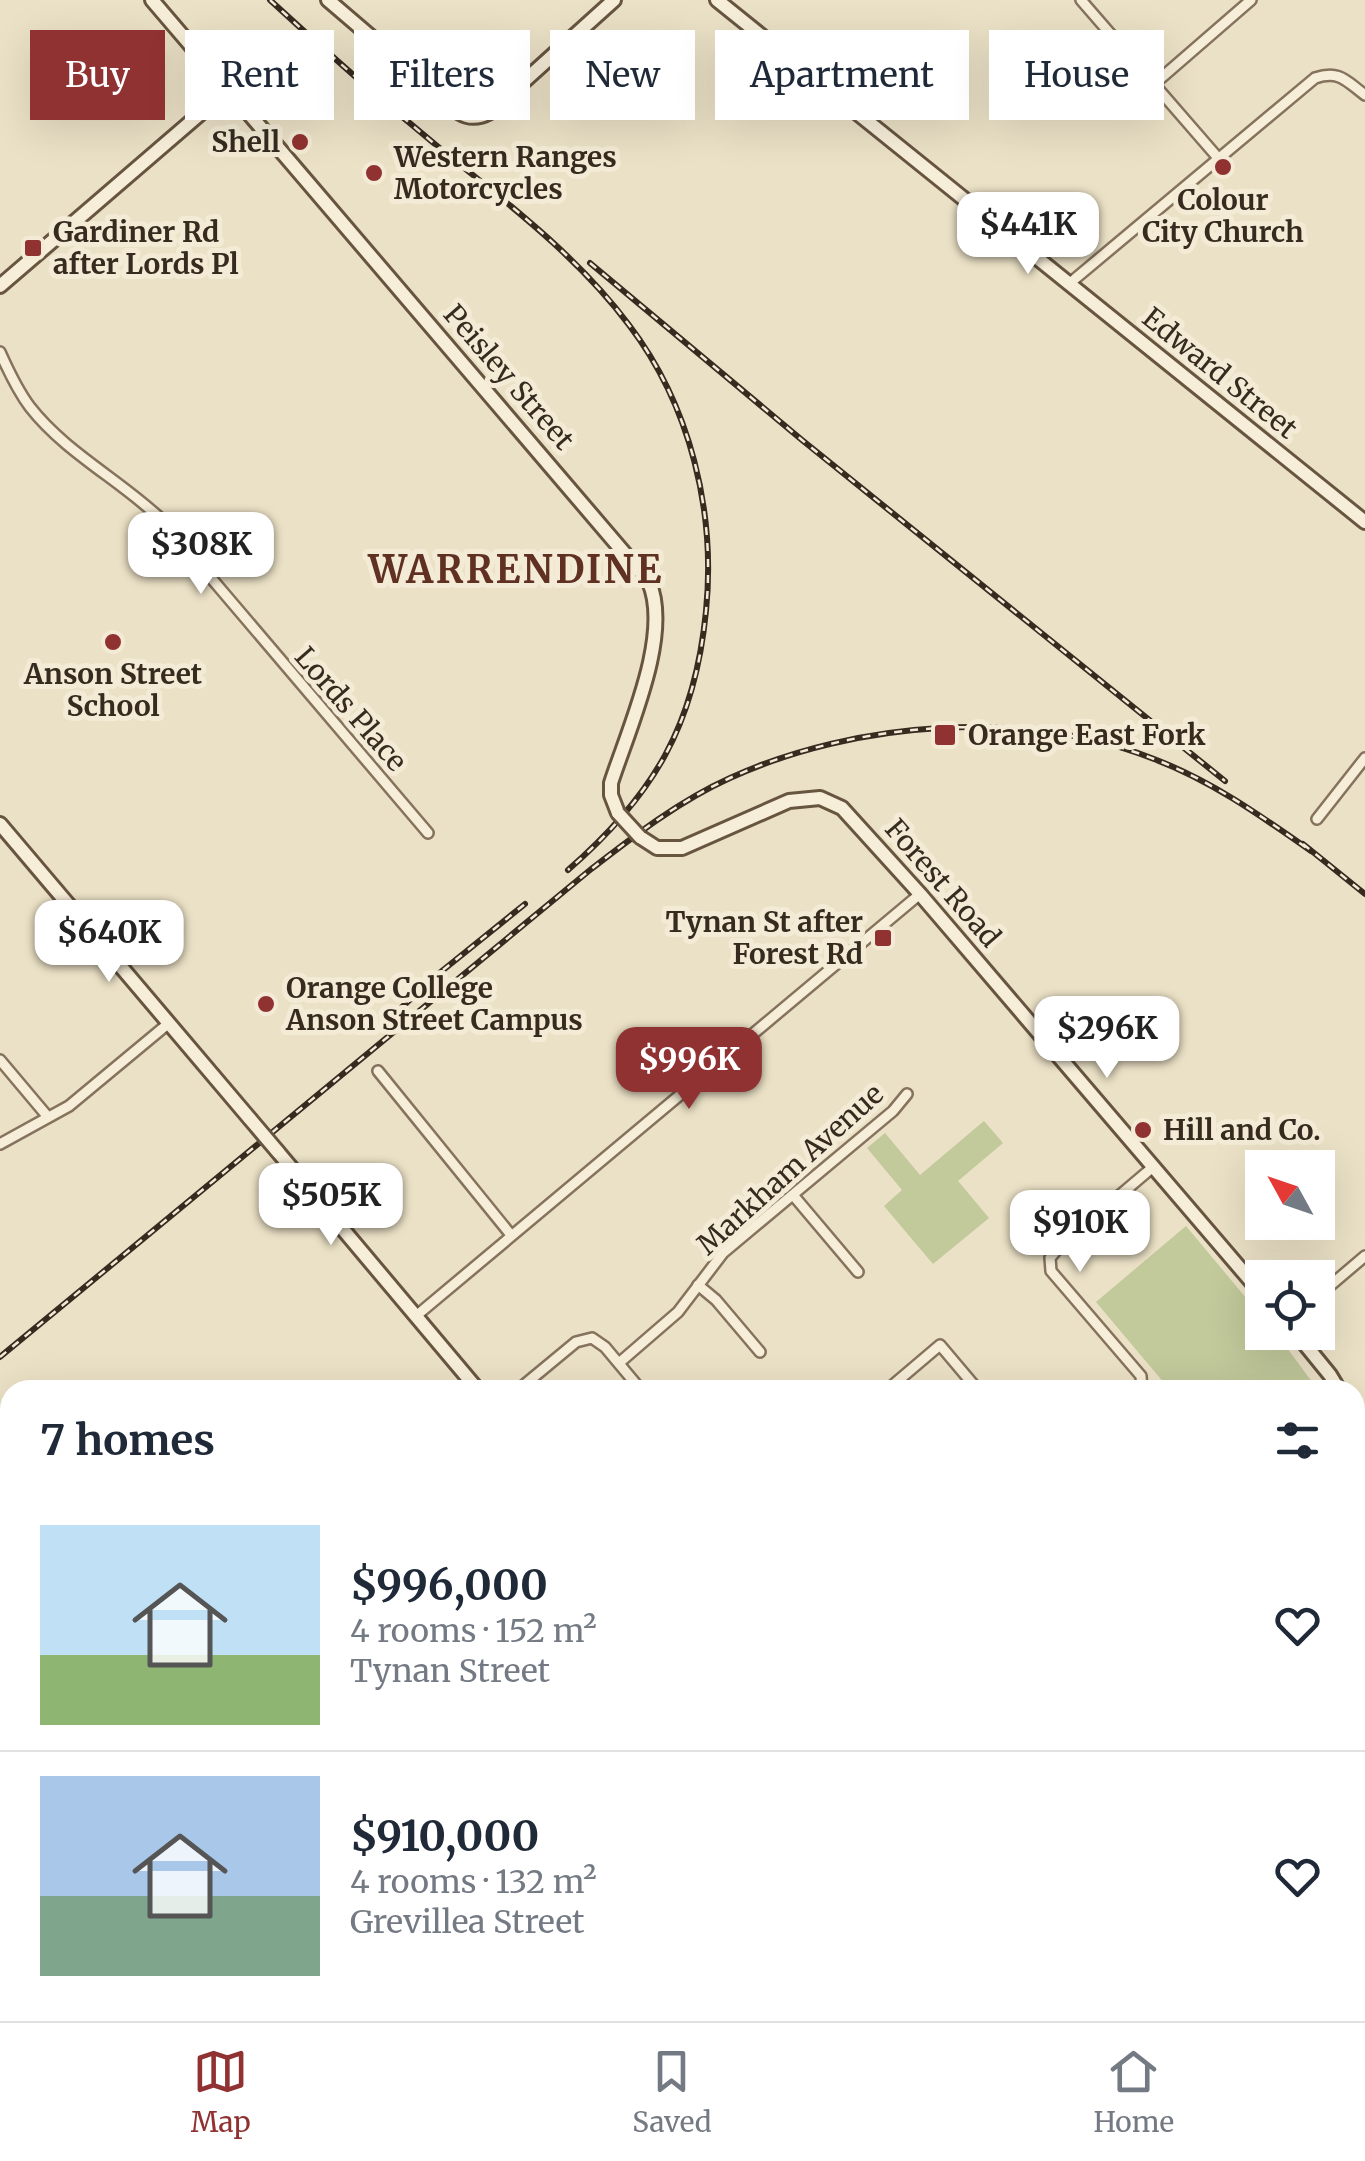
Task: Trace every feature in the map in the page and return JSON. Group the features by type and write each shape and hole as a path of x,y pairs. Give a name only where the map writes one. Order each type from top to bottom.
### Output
{"street":[{"name":"Peisley Street","path":"152,0 185,38"},
{"path":"328,0 470,118 490,112 614,0"},
{"name":"Edward Street","path":"716,0 1365,522"},
{"path":"1164,75 1251,0"},
{"path":"1087,2 1110,30"},
{"path":"1070,284 1315,78 1339,75 1365,96"},
{"path":"1164,96 1219,159"},
{"path":"0,286 194,120"},
{"name":"Peisley Street","path":"257,120 649,582 654,598 654,630 642,698 610,795 618,813 640,837"},
{"name":"Lords Place","path":"0,352 30,407 66,444 162,519 428,833"},
{"path":"1317,819 1365,758"},
{"name":"Forest Road","path":"640,837 657,848 682,848 790,801 820,798 833,802 850,815 920,894 1245,1274"},
{"path":"0,824 470,1380"},
{"path":"416,1316 920,894"},
{"path":"0,1144 69,1106 169,1023"},
{"path":"0,1060 48,1117"},
{"path":"378,1071 512,1235"},
{"name":"Markham Avenue","path":"618,1363 672,1319 723,1253 893,1110 906,1094"},
{"path":"1141,1380 1051,1271 1050,1258 1060,1245 1153,1167"},
{"path":"793,1195 858,1272"},
{"path":"1335,1282 1365,1256"},
{"path":"698,1285 716,1300 760,1352"},
{"path":"530,1380 576,1342 592,1338 632,1380"},
{"path":"899,1380 940,1345 970,1380"},
{"path":"1311,1350 1332,1380"}],"green space":[{"path":"984,1121 1003,1143 958,1181 989,1218 933,1264 884,1206 902,1190 867,1148 885,1133 920,1175"},
{"path":"1186,1226 1245,1297 1245,1350 1289,1350 1311,1380 1162,1380 1096,1302"}],"railway":[{"path":"270,0 373,92 538,229 586,275 650,356 683,424 707,535 706,611 692,689 680,723 647,785 568,870"},
{"path":"590,263 802,440 1225,781"},
{"path":"0,1357 607,857 693,797 779,759 885,733 940,728 1050,732 1104,743 1175,768 1236,800 1311,851"},
{"path":"1303,844 1365,894"},
{"path":"384,1024 432,979 525,904"}],"place":[{"name":"Shell","path":"300,142"},
{"name":"Colour City Church","path":"1223,167"},
{"name":"Western Ranges Motorcycles","path":"374,173"},
{"name":"Gardiner Rd after Lords Pl","path":"33,248"},
{"name":"Anson Street School","path":"113,642"},
{"name":"Orange East Fork","path":"945,735"},
{"name":"Tynan St after Forest Rd","path":"883,938"},
{"name":"Orange College Anson Street Campus","path":"266,1004"},
{"name":"Hill and Co.","path":"1143,1130"}],"district":[{"name":"WARRENDINE","path":"516,570"}]}
